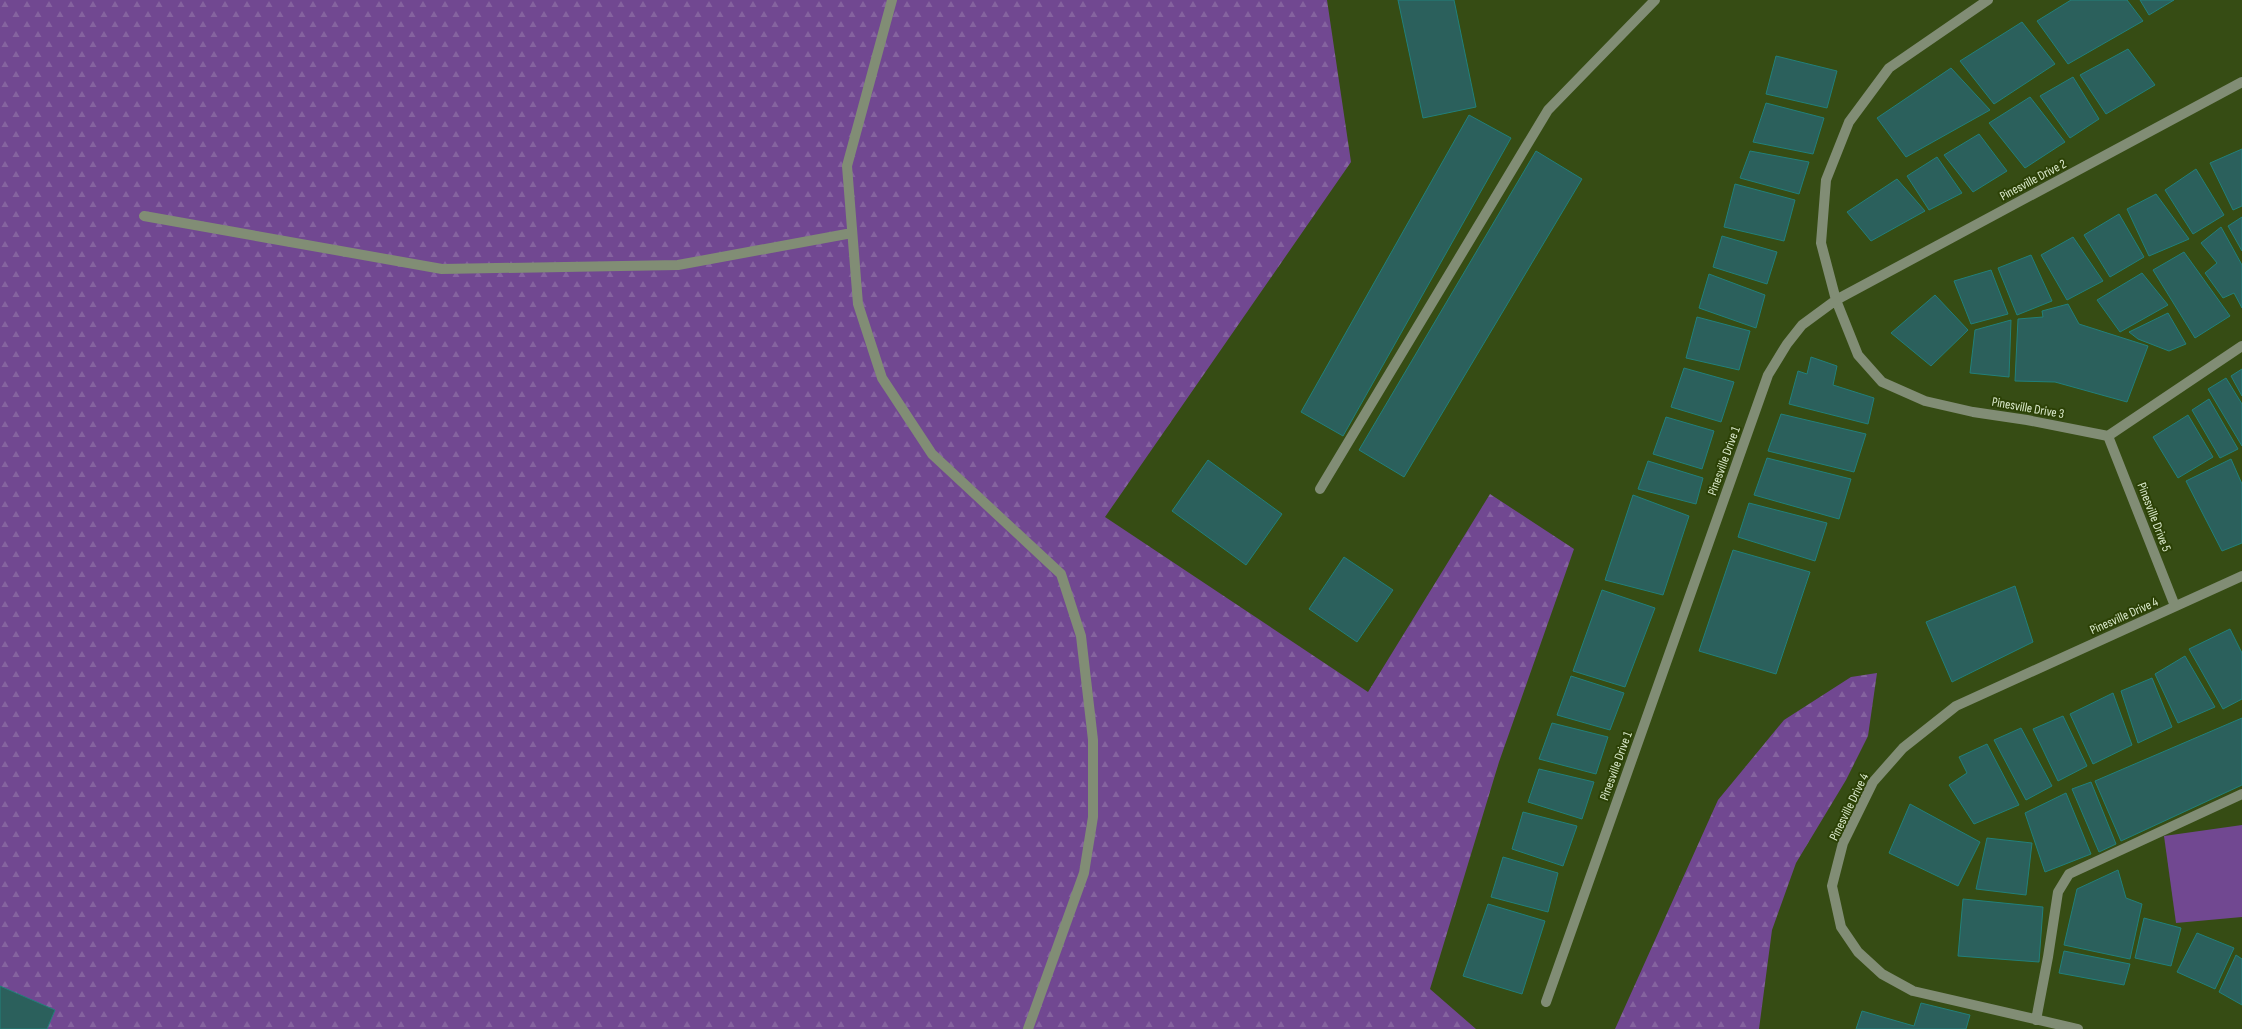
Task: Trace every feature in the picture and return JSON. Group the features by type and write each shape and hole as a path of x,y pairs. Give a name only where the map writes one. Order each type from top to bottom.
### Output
{"street":[{"path":"892,0 847,166 858,304 882,378 932,454 1061,574 1081,636 1093,740 1093,817 1084,873 1028,1029"},
{"path":"1320,489 1548,110 1655,0"},
{"path":"1836,300 1821,243 1826,180 1849,122 1889,68 1988,0"},
{"name":"Pinesville Drive 2","path":"1836,300 2242,82"},
{"path":"144,216 442,269 678,265 852,233"},
{"name":"Pinesville Drive 3","path":"1836,300 1858,355 1882,382 1925,401 1973,412 2027,420 2108,436"},
{"name":"Pinesville Drive 1","path":"1546,1002 1768,375 1787,344 1802,325 1836,300"},
{"path":"2108,436 2242,346"},
{"name":"Pinesville Drive 5","path":"2108,436 2175,606"},
{"name":"Pinesville Drive 4","path":"2078,1029 1913,991 1882,974 1858,952 1841,927 1832,886 1843,844 1873,782 1903,748 1956,706 2242,576"},
{"path":"2036,1020 2051,944 2058,892 2069,874 2242,794"}],"green space":[{"path":"0,0 1327,0 1351,162 1105,517 1368,692 1490,494 1574,549 1499,762 1430,989 1476,1029 0,1029"},
{"path":"1877,673 1868,736 1846,780 1796,863 1772,930 1759,1029 1615,1029 1718,800 1784,720 1851,677"},
{"path":"2242,825 2242,917 2176,923 2164,836"}],"building":[{"path":"1398,0 1454,0 1476,107 1423,118"},
{"path":"2071,0 2127,0 2143,21 2068,64 2037,21"},
{"path":"2140,0 2174,0 2149,15"},
{"path":"2022,22 2055,64 1994,104 1960,61"},
{"path":"2128,49 2155,85 2106,114 2080,75"},
{"path":"1776,56 1837,71 1827,108 1766,94"},
{"path":"1951,68 1990,110 1906,157 1877,118"},
{"path":"2073,77 2099,119 2070,138 2040,96"},
{"path":"2030,97 2065,142 2025,168 1989,123"},
{"path":"1766,103 1824,118 1813,154 1753,142"},
{"path":"1469,115 1511,138 1343,436 1301,412"},
{"path":"1979,134 2007,171 1973,192 1944,155"},
{"path":"2242,149 2242,206 2233,210 2210,163"},
{"path":"1536,151 1582,179 1404,477 1359,450"},
{"path":"1750,151 1809,162 1799,194 1740,178"},
{"path":"1937,157 1962,193 1929,210 1907,176"},
{"path":"2196,169 2224,215 2193,234 2165,190"},
{"path":"1897,179 1925,211 1871,241 1847,212"},
{"path":"1735,184 1795,200 1784,241 1724,227"},
{"path":"2156,194 2189,239 2149,256 2127,209"},
{"path":"2119,214 2144,257 2110,277 2084,235"},
{"path":"2242,217 2242,251 2228,226"},
{"path":"2221,227 2242,265 2242,308 2234,293 2223,298 2205,273 2217,263 2201,243"},
{"path":"1722,236 1777,252 1767,284 1713,267"},
{"path":"2073,237 2103,281 2067,300 2041,255"},
{"path":"2184,252 2230,316 2195,338 2153,270"},
{"path":"2031,255 2052,301 2017,315 1998,268"},
{"path":"1991,270 2008,314 1971,324 1954,281"},
{"path":"2142,273 2168,305 2120,332 2097,300"},
{"path":"1709,274 1765,295 1756,328 1699,308"},
{"path":"1935,295 1968,330 1931,366 1891,333"},
{"path":"2068,304 2079,324 2148,346 2127,402 2055,382 2015,381 2018,319 2043,317 2042,311"},
{"path":"2168,313 2186,344 2169,351 2138,339 2129,332"},
{"path":"1697,317 1750,331 1739,370 1686,358"},
{"path":"2011,320 2009,377 1970,373 1975,330"},
{"path":"1811,357 1837,366 1833,385 1874,398 1868,424 1789,404 1798,371 1807,374"},
{"path":"1684,368 1734,382 1721,422 1671,407"},
{"path":"2242,369 2242,396 2231,376"},
{"path":"2226,378 2242,404 2242,446 2208,389"},
{"path":"2209,399 2238,449 2220,458 2192,410"},
{"path":"1781,414 1866,434 1854,472 1768,451"},
{"path":"2188,415 2213,457 2178,478 2153,437"},
{"path":"1666,417 1714,431 1702,469 1653,454"},
{"path":"1767,458 1851,479 1839,519 1754,495"},
{"path":"2231,459 2242,484 2242,543 2222,551 2186,481"},
{"path":"1208,460 1282,514 1246,565 1172,511"},
{"path":"1648,461 1703,478 1696,504 1638,489"},
{"path":"1633,495 1689,516 1663,595 1605,580"},
{"path":"1749,503 1827,523 1815,561 1738,537"},
{"path":"1733,550 1810,572 1776,674 1699,651"},
{"path":"1344,557 1393,590 1357,642 1309,609"},
{"path":"2015,586 2033,642 1952,682 1926,622"},
{"path":"1602,590 1655,608 1625,687 1573,671"},
{"path":"2230,629 2242,653 2242,699 2223,709 2189,649"},
{"path":"2185,656 2215,707 2178,723 2155,674"},
{"path":"1571,676 1624,693 1610,730 1557,715"},
{"path":"2152,678 2172,727 2138,743 2121,691"},
{"path":"2113,693 2132,745 2093,764 2070,714"},
{"path":"2063,716 2087,766 2058,781 2033,729"},
{"path":"2242,718 2242,785 2121,841 2095,781"},
{"path":"1552,723 1608,737 1596,774 1539,759"},
{"path":"2021,728 2052,786 2026,800 1994,740"},
{"path":"1987,744 2019,805 1974,824 1949,785 1967,773 1959,757"},
{"path":"1539,769 1594,782 1582,819 1528,802"},
{"path":"2091,782 2116,844 2099,852 2072,789"},
{"path":"2066,793 2091,854 2045,872 2025,813"},
{"path":"1910,804 1980,842 1958,886 1889,853"},
{"path":"1523,812 1577,826 1563,866 1512,849"},
{"path":"1987,838 2032,843 2026,895 1976,889"},
{"path":"1503,857 1558,873 1548,912 1491,897"},
{"path":"2118,870 2126,898 2142,904 2130,959 2064,945 2077,889"},
{"path":"1963,899 2043,907 2039,962 1958,956"},
{"path":"1488,904 1545,921 1522,994 1463,976"},
{"path":"2144,918 2181,928 2171,966 2135,958"},
{"path":"2197,933 2234,948 2215,989 2177,972"},
{"path":"2064,951 2130,964 2124,985 2059,973"},
{"path":"2236,955 2242,959 2242,1005 2219,992"},
{"path":"0,986 55,1010 47,1029 0,1029"},
{"path":"1921,1003 1970,1015 1966,1029 1856,1029 1862,1011 1914,1026"}]}
